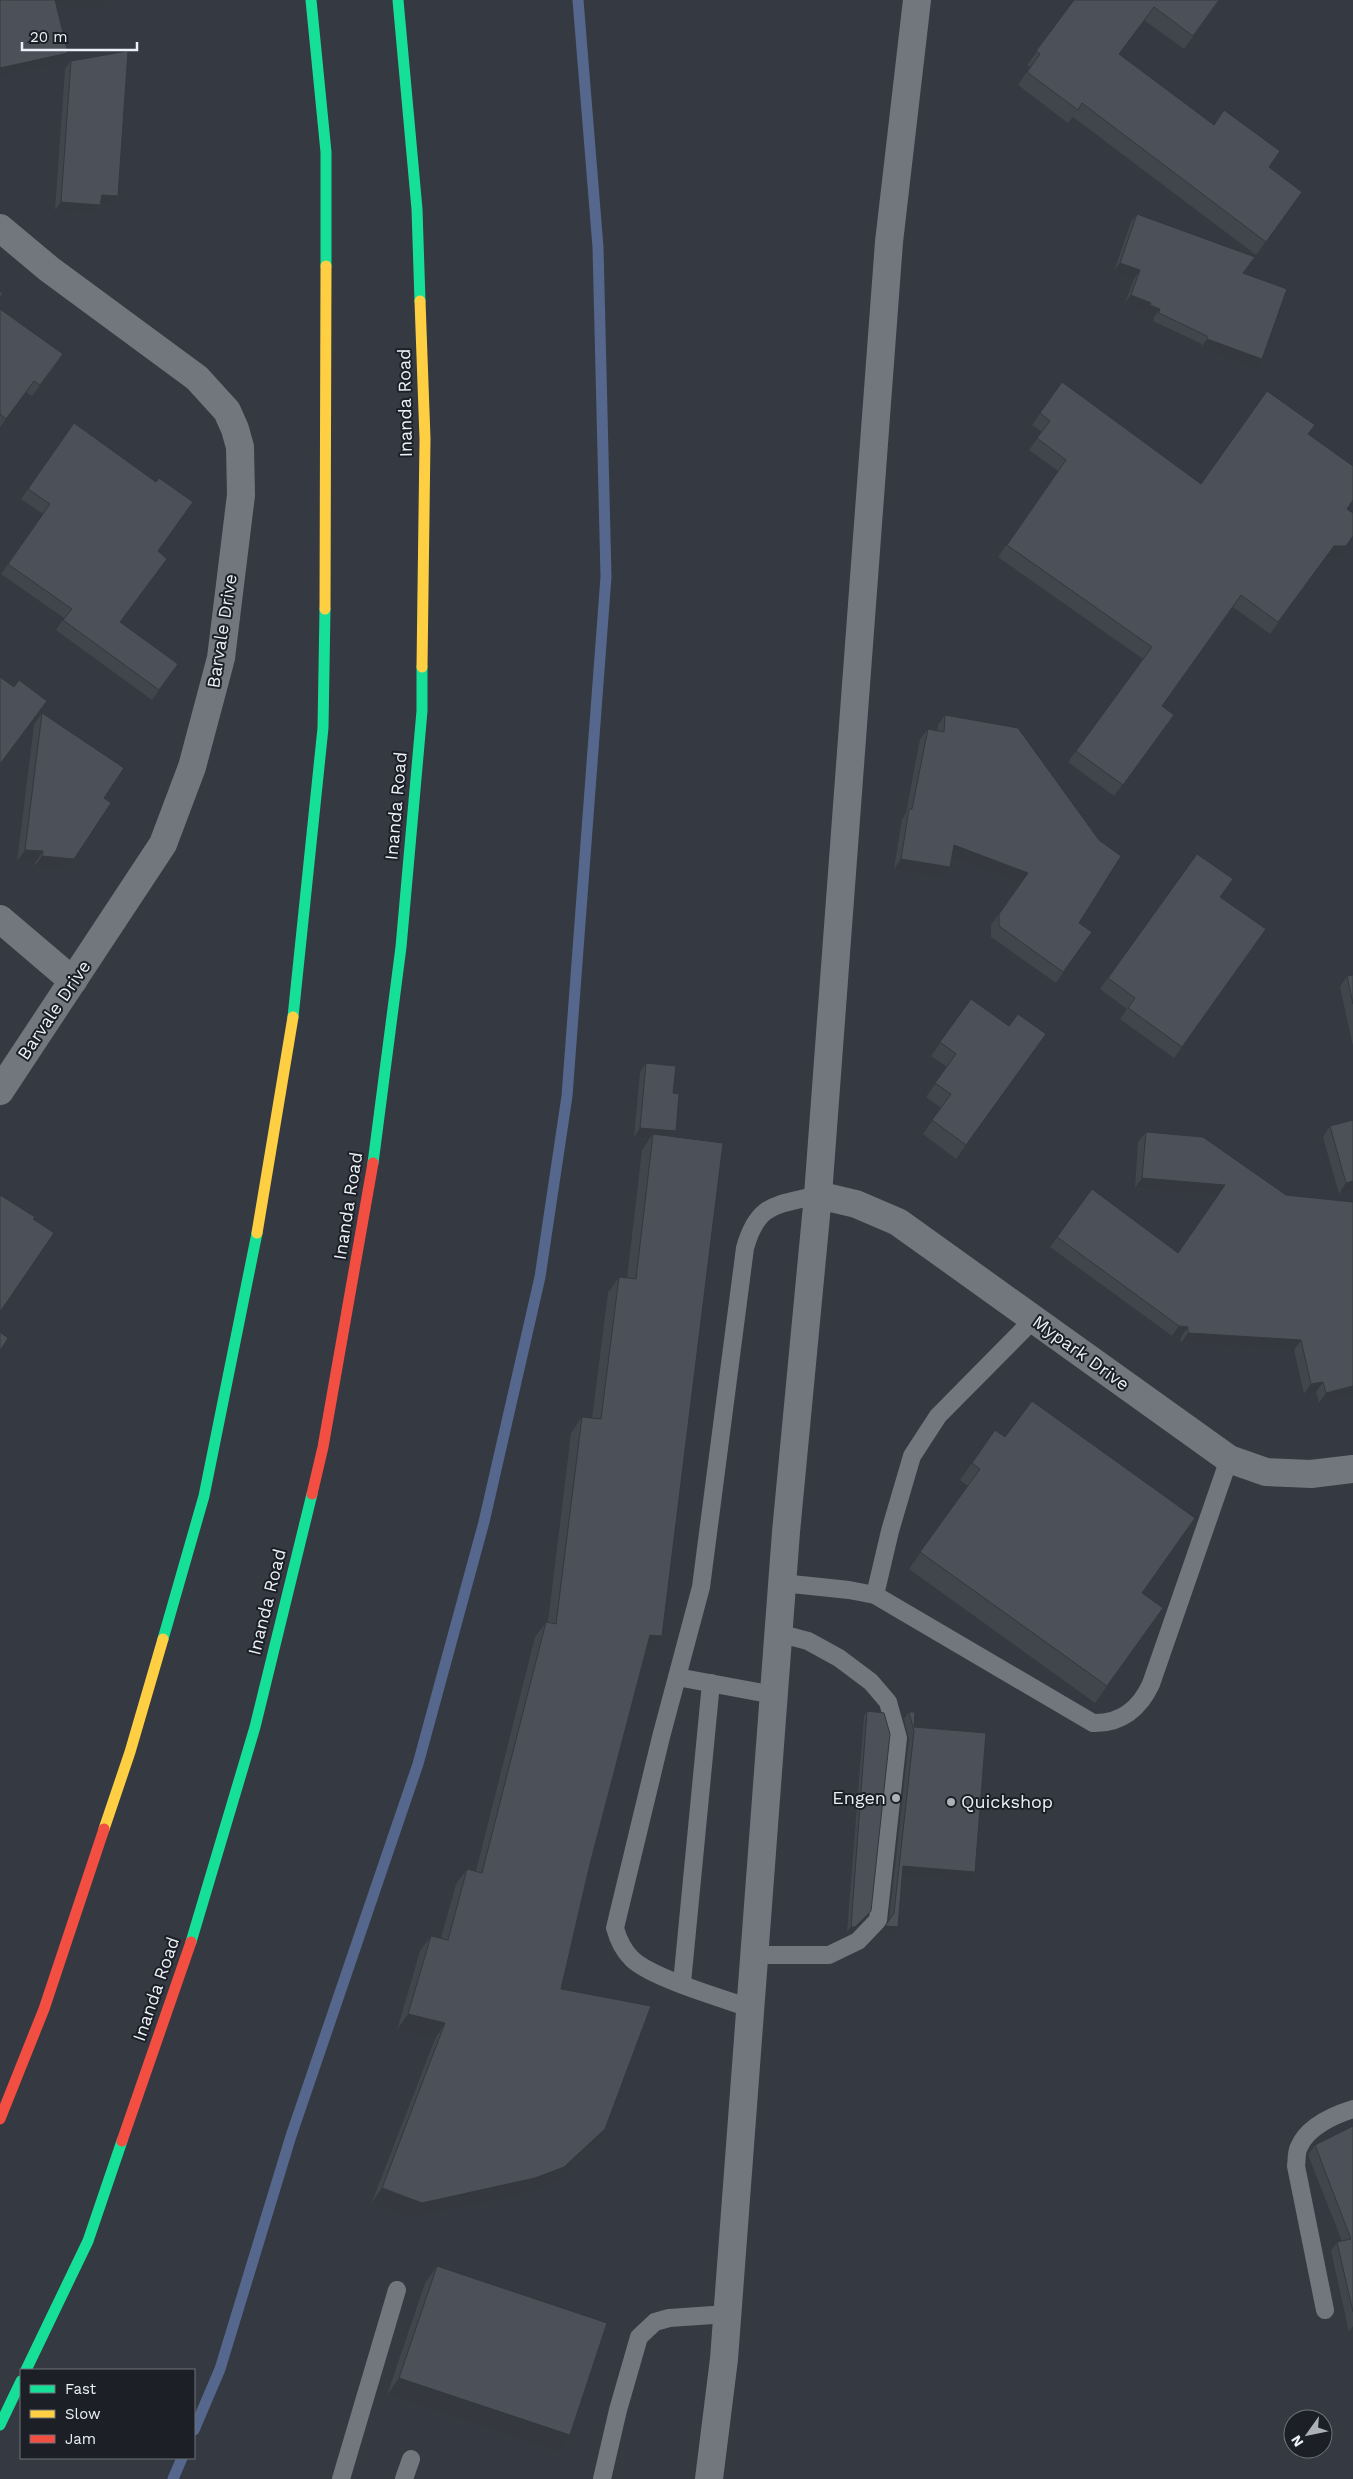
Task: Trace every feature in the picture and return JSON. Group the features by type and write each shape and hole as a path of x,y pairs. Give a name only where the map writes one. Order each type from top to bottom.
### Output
{"main road":[{"path":"0,2119 44,2009 130,1752 204,1496 263,1201 296,1001 322,728 327,434 326,152 311,0"},
{"name":"Inanda Road","path":"26,2369 88,2241 197,1923 246,1755 323,1447 371,1182 401,947 422,711 425,439 418,229 398,0"},
{"path":"0,2425 20,2383"}],"street":[{"path":"709,2479 728,2314 782,1582 818,1195 887,261 916,0"},
{"name":"Barvale Drive","path":"0,228 48,270 196,378 227,410 235,428 240,447 241,495 222,658 192,767 163,844 0,1091"},
{"path":"0,919 73,981"},
{"name":"Mypark Drive","path":"818,1195 856,1204 898,1222 1229,1459 1266,1472 1311,1474 1353,1468"}],"lane":[{"path":"750,2008 682,1983 634,1960 623,1947 615,1928 701,1587 745,1248 757,1218 766,1209 818,1195"},
{"path":"875,1595 890,1531 912,1456 938,1416 1034,1319"},
{"path":"782,1582 875,1595 1093,1722 1105,1723 1120,1718 1132,1711 1144,1699 1151,1684 1229,1459"},
{"path":"754,1954 829,1955 858,1941 878,1920 898,1738 888,1702 871,1682 839,1658 808,1641 778,1633"},
{"path":"677,1677 774,1695"},
{"path":"682,1983 710,1683"},
{"path":"1325,2310 1296,2166 1298,2147 1306,2135 1318,2126 1353,2109"},
{"path":"341,2479 396,2290"},
{"path":"602,2479 618,2410 639,2337 655,2322 669,2318 728,2314"},
{"path":"404,2479 411,2459"}],"building":[{"path":"0,0 55,0 68,53 0,68"},
{"path":"1074,0 1219,0 1193,36 1154,7 1119,54 1214,125 1224,110 1280,151 1269,167 1302,192 1266,242 1082,103 1078,110 1027,72 1040,54 1036,51"},
{"path":"128,51 118,196 102,195 100,205 61,202 71,61"},
{"path":"1137,214 1255,257 1243,273 1287,289 1262,359 1207,339 1207,336 1159,313 1160,309 1150,305 1151,303 1131,295 1140,270 1120,263"},
{"path":"0,309 63,354 40,385 34,381 6,419 0,414"},
{"path":"1062,382 1201,484 1267,391 1315,425 1308,434 1353,466 1353,500 1347,509 1353,513 1353,536 1346,546 1334,546 1278,622 1241,595 1162,706 1174,715 1123,785 1076,751 1152,647 1007,545 1066,460 1037,438 1050,421 1040,413"},
{"path":"74,423 156,482 159,478 193,502 158,551 167,559 120,622 178,664 159,690 63,620 72,609 8,564 50,504 28,489"},
{"path":"0,677 14,687 19,680 47,701 0,764"},
{"path":"42,713 124,768 104,798 111,803 74,859 42,856 43,851 25,850"},
{"path":"945,715 1018,728 1099,840 1121,856 1079,923 1092,932 1063,972 999,926 999,914 1028,873 954,845 950,867 901,859 909,809 912,809 928,729 944,732"},
{"path":"1197,854 1233,879 1220,897 1266,929 1182,1047 1128,1008 1135,998 1108,978"},
{"path":"1353,975 1353,1004 1347,976"},
{"path":"971,999 1009,1026 1018,1014 1046,1034 966,1145 932,1120 951,1094 935,1083 956,1054 940,1042"},
{"path":"646,1063 676,1066 673,1093 679,1094 676,1131 640,1128"},
{"path":"1353,1120 1353,1181 1346,1183 1330,1126"},
{"path":"1146,1132 1203,1137 1286,1195 1353,1202 1353,1386 1326,1393 1323,1382 1311,1384 1301,1340 1188,1333 1188,1327 1179,1326 1057,1237 1092,1189 1178,1253 1225,1185 1142,1178"},
{"path":"653,1134 723,1143 662,1636 650,1635 590,1864 561,1989 651,2006 605,2129 564,2167 535,2178 422,2203 382,2188 445,2023 408,2014 431,1936 448,1940 467,1869 482,1873 546,1622 556,1624 582,1417 601,1419 619,1277 636,1279"},
{"path":"0,1195 35,1217 33,1219 54,1233 0,1312"},
{"path":"0,1332 8,1338 0,1351"},
{"path":"1032,1401 1195,1518 1142,1593 1163,1608 1107,1686 920,1552 980,1469 972,1463 995,1430 1005,1437"},
{"path":"867,1711 884,1713 890,1734 871,1911 855,1927 851,1927"},
{"path":"909,1712 915,1712 914,1727 986,1733 975,1872 903,1866 898,1927 885,1926 894,1913 914,1731"},
{"path":"1353,2126 1353,2312 1337,2242 1351,2239 1315,2145"},
{"path":"437,2266 607,2323 570,2435 399,2378"}],"waterway":[{"path":"195,2428 220,2369 291,2136 418,1764 484,1522 540,1277 567,1096 606,577 598,247 578,0"},
{"path":"173,2479 182,2459"}],"traffic: fast":[{"path":"311,0 326,152 326,266"},
{"path":"398,0 417,209 420,301"},
{"path":"293,1017 323,728 325,609"},
{"path":"373,1163 401,947 422,711 422,667"},
{"path":"163,1639 204,1496 257,1233"},
{"path":"191,1942 255,1727 312,1494"},
{"path":"26,2369 88,2241 122,2141"},
{"path":"0,2425 20,2383"}],"traffic: slow":[{"path":"325,609 326,266"},
{"path":"420,301 425,439 422,667"},
{"path":"257,1233 293,1017"},
{"path":"104,1829 130,1752 163,1639"}],"traffic: jam":[{"path":"312,1494 323,1447 373,1163"},
{"path":"0,2119 44,2009 104,1829"},
{"path":"122,2141 191,1942"}],"place":[{"name":"Engen","path":"896,1798"},
{"name":"Quickshop","path":"951,1802"}]}
